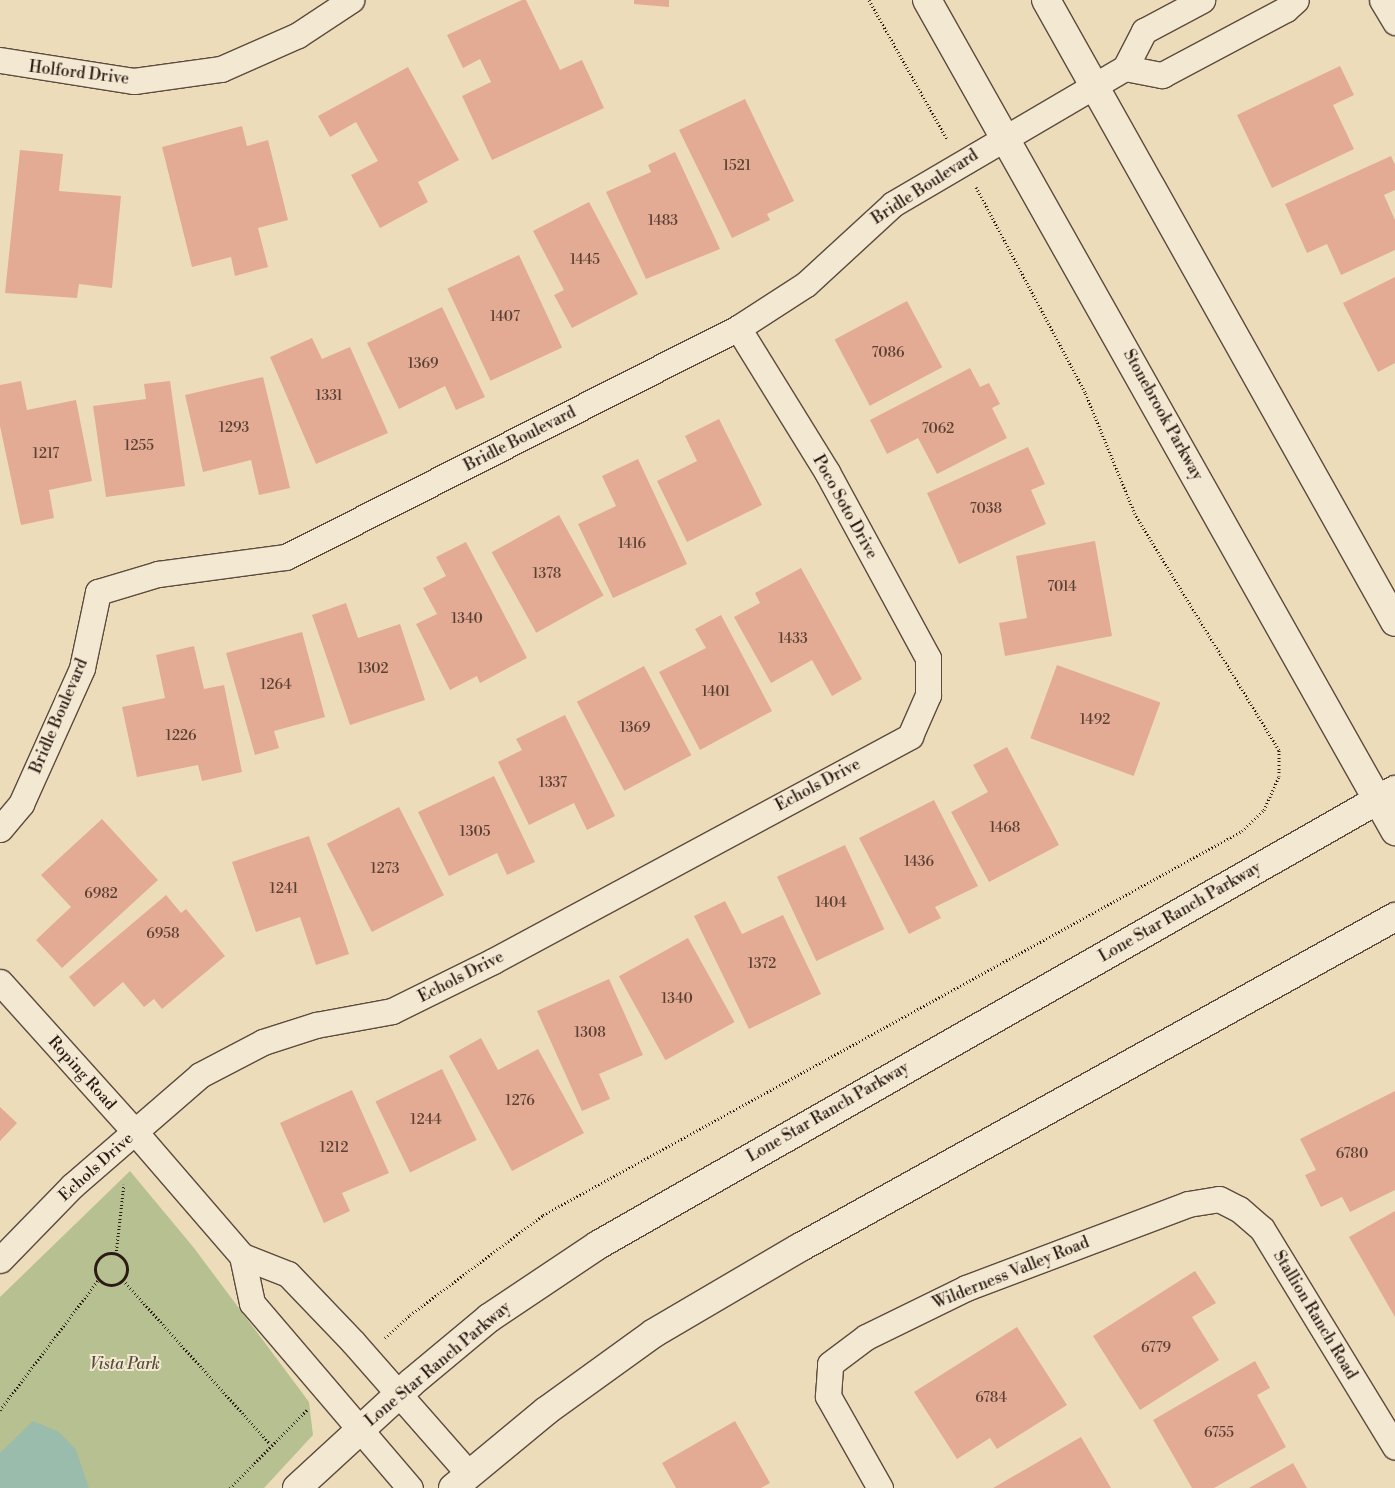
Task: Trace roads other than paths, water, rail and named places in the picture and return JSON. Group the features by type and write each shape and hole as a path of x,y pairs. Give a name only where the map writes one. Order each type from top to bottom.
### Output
{"main road":[{"name":"Stonebrook Parkway","path":"928,0 1387,794 1395,831"},
{"path":"1046,0 1395,622"},
{"name":"Lone Star Ranch Parkway","path":"297,1488 399,1394 489,1318 641,1218 1387,794"},
{"path":"461,1481 603,1368 714,1297 1395,917"}],"street":[{"name":"Holford Drive","path":"0,60 134,81 222,68 298,35 351,0"},
{"path":"1202,0 1144,31 1125,68 1162,75 1286,9 1296,0"},
{"path":"1382,0 1395,22"},
{"name":"Bridle Boulevard","path":"0,829 22,804 82,668 98,592 158,574 286,557 738,328 806,284 876,217 1006,135 1125,68"},
{"name":"Poco Soto Drive","path":"738,328 827,472 928,658 928,695"},
{"name":"Echols Drive","path":"0,1260 72,1186 200,1075 263,1042 316,1026 392,1011 493,962 910,736 928,695"},
{"name":"Roping Road","path":"0,982 135,1132 242,1256 288,1274 365,1356 399,1394 461,1481"},
{"name":"Stallion Ranch Road","path":"1219,1199 1239,1209 1262,1229 1395,1447"},
{"name":"Wilderness Valley Road","path":"880,1488 828,1396 830,1364 866,1338 966,1288 1188,1204 1219,1199"},
{"name":"Roping Road","path":"242,1256 252,1303 361,1428 410,1488"}],"park label":[{"name":"Vista Park","path":"125,1364"}]}
